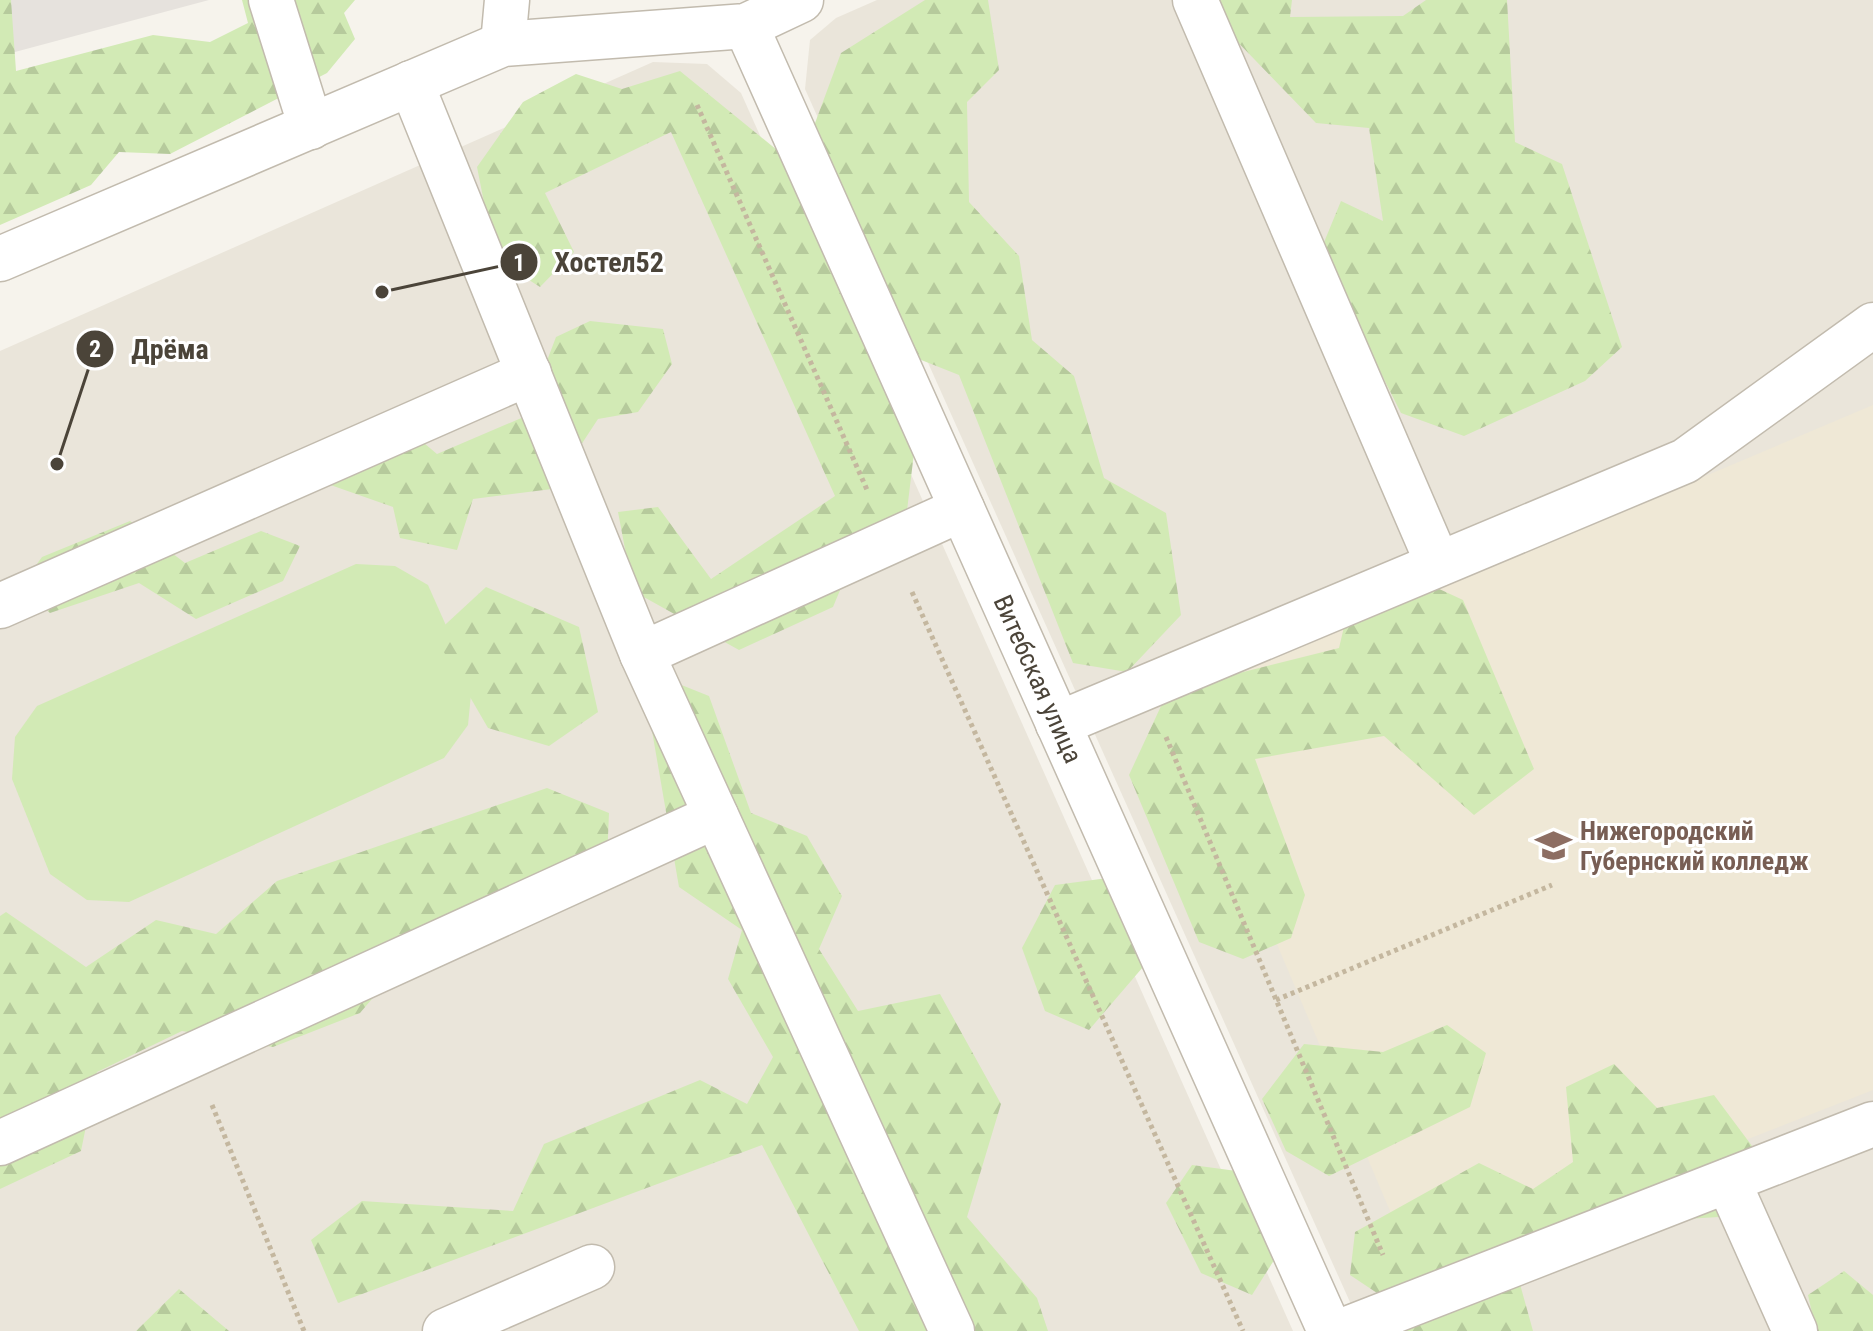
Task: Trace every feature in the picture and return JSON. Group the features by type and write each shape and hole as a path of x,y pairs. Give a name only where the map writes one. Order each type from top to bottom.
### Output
{"street":[{"path":"271,0 311,127"},
{"path":"503,44 507,0"},
{"path":"0,259 503,44 746,26 801,0"},
{"path":"1195,0 1438,564"},
{"name":"Витебская улица","path":"746,26 1330,1331"},
{"path":"411,83 642,654 952,1331"},
{"path":"1058,724 1685,461 1873,325"},
{"path":"0,606 529,373"},
{"path":"642,654 962,509"},
{"path":"0,1143 716,816"},
{"path":"1342,1331 1873,1124"},
{"path":"1728,1181 1795,1331"},
{"path":"445,1331 592,1267"}],"path":[{"path":"697,105 1243,1331"},
{"path":"1145,688 1404,1307"},
{"path":"1276,1000 1552,885"},
{"path":"192,1056 304,1331"}],"shaded area":[{"path":"0,0 209,0 0,56"},
{"path":"877,0 1873,0 1873,1331 1363,1331 805,89 810,40 836,18"},
{"path":"653,62 707,64 741,93 1293,1331 0,1331 0,351"},
{"name":"Нижегородский Губернский колледж","path":"1873,405 1873,1090 1415,1270 1174,701"}],"green space":[{"path":"0,0 11,0 16,71 153,35 210,42 248,23 242,0 355,0 344,13 355,39 327,73 170,154 119,152 91,185 0,225"},
{"path":"925,0 988,0 999,70 967,102 969,202 1019,256 1032,340 1074,376 1104,478 1166,513 1181,615 1127,672 1073,663 959,375 876,342 798,169 841,53"},
{"path":"1217,0 1292,0 1290,17 1403,16 1426,0 1507,0 1515,142 1562,164 1622,347 1585,381 1464,436 1401,413 1320,252 1341,201 1383,221 1369,128 1316,123 1223,27"},
{"path":"680,71 777,150 914,453 905,527 858,547 833,607 739,650 633,591 618,512 658,507 711,579 835,496 671,132 545,193 574,252 540,287 495,258 477,167 523,102 576,74 622,89"},
{"path":"590,321 663,329 672,364 638,412 598,419 552,489 473,499 457,550 400,538 393,507 322,482 327,437 393,417 437,454 526,416 556,337"},
{"path":"130,521 185,563 261,531 300,546 283,581 196,619 139,583 50,613 20,587 42,557"},
{"path":"356,564 395,566 428,585 472,684 468,725 444,758 129,902 87,900 50,874 12,779 15,737 37,706"},
{"path":"1422,581 1463,600 1534,769 1474,815 1384,736 1255,759 1305,895 1291,938 1243,959 1199,942 1129,775 1168,691 1339,648 1348,610"},
{"path":"486,587 579,627 598,712 549,746 488,728 434,635"},
{"path":"679,684 709,696 751,813 807,836 842,896 819,949 858,1011 940,994 1001,1104 967,1217 1037,1298 1048,1331 859,1331 762,1145 338,1303 311,1240 362,1201 513,1211 544,1144 700,1080 747,1104 773,1057 728,979 742,930 679,887 651,725"},
{"path":"547,788 609,813 606,883 472,952 418,945 360,1013 273,1047 182,1031 97,1072 81,1151 0,1189 0,916 6,912 86,967 156,920 216,934 277,881"},
{"path":"1108,878 1149,960 1089,1030 1045,1011 1022,948 1055,885"},
{"path":"1447,1025 1486,1053 1470,1107 1329,1176 1286,1151 1262,1099 1304,1044 1383,1052"},
{"path":"1614,1064 1657,1108 1714,1095 1755,1150 1719,1217 1584,1225 1518,1277 1533,1331 1395,1331 1389,1301 1350,1275 1355,1232 1479,1163 1533,1189 1573,1162 1566,1087"},
{"path":"1192,1165 1244,1172 1283,1246 1252,1295 1201,1273 1166,1203"},
{"path":"1844,1271 1873,1295 1873,1331 1816,1331 1808,1295"},
{"path":"179,1289 229,1331 136,1331"}],"place":[{"name":"Хостел52","path":"382,292"},
{"name":"Дрёма","path":"57,464"},
{"name":"Нижегородский Губернский колледж","path":"1554,846"}]}
